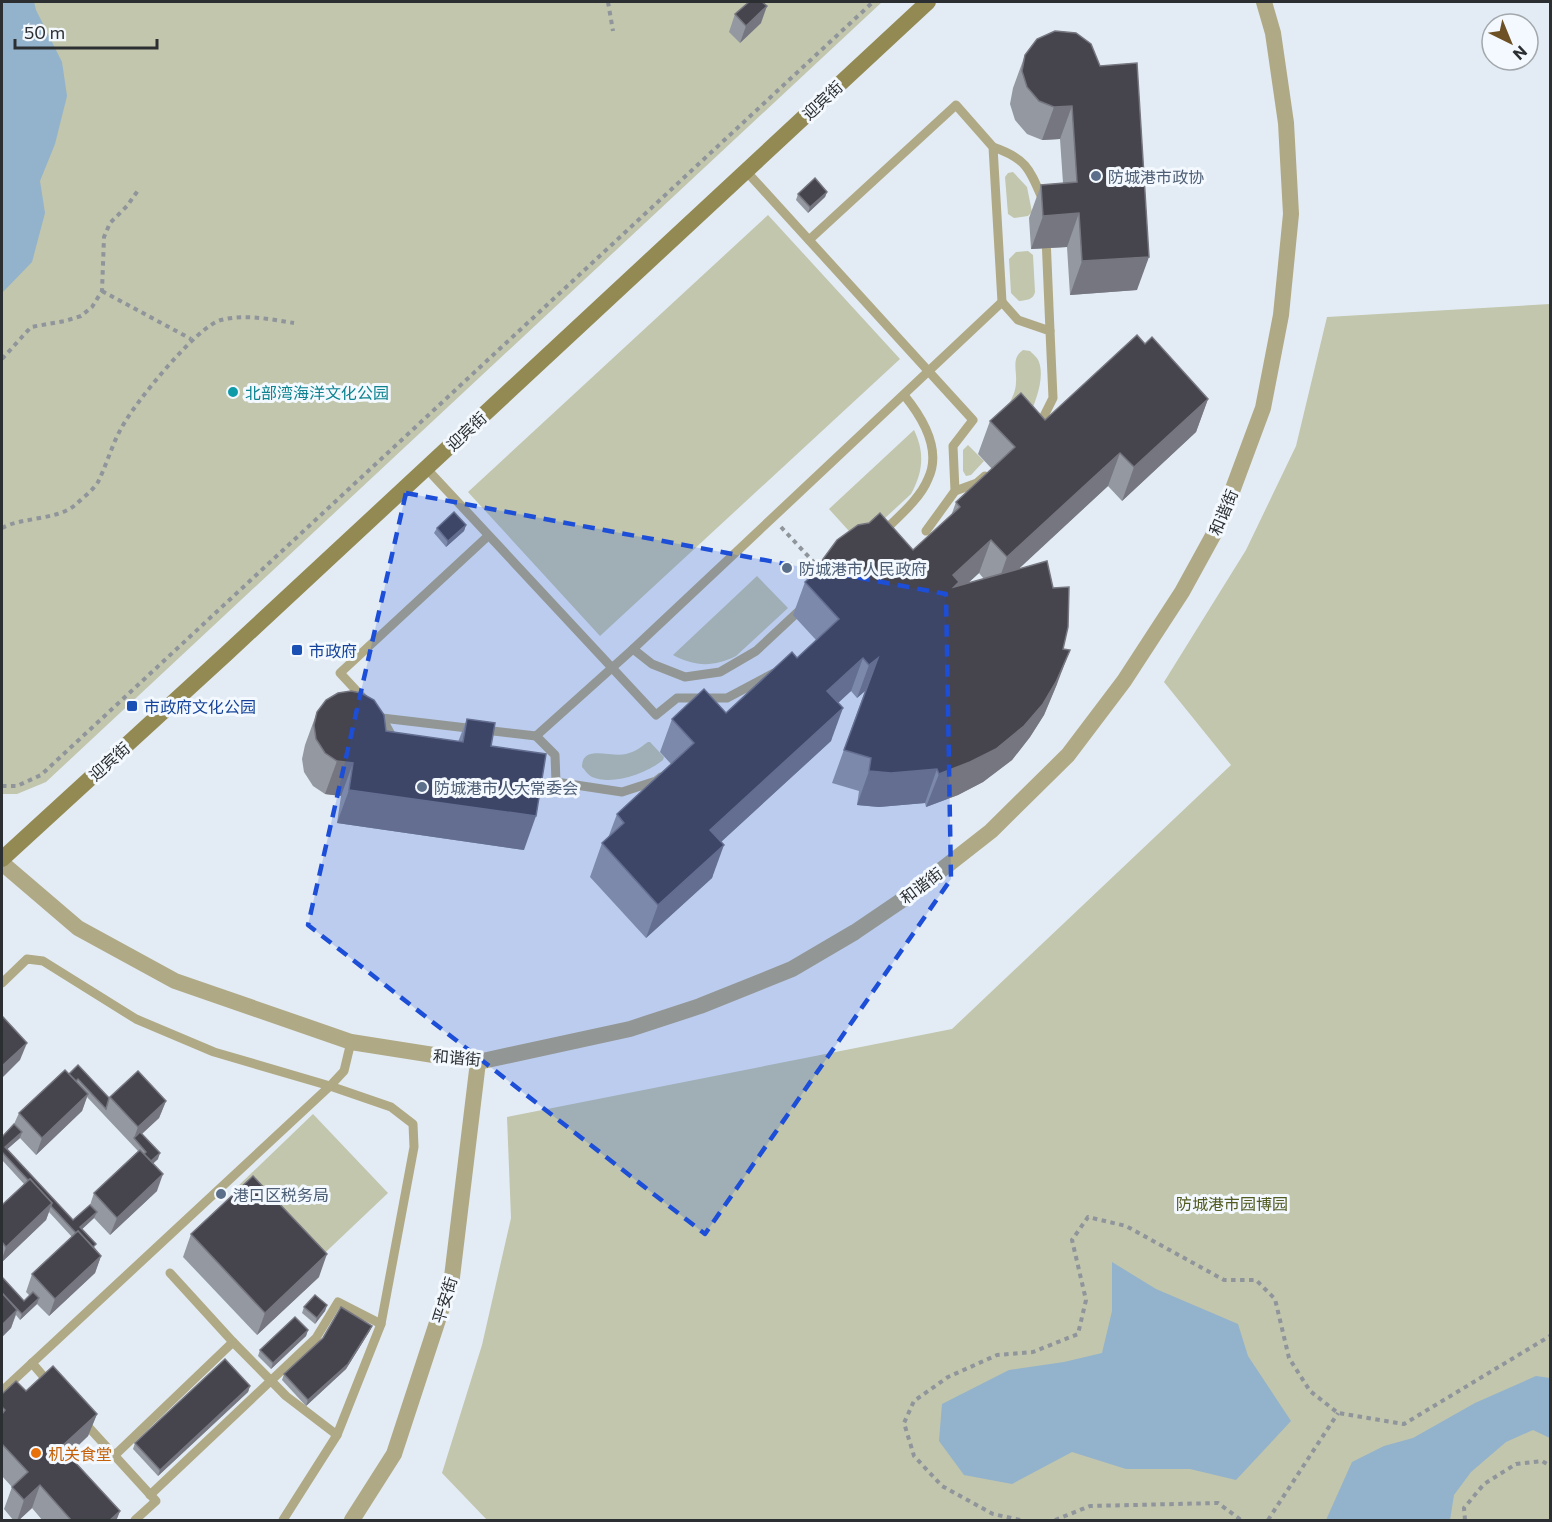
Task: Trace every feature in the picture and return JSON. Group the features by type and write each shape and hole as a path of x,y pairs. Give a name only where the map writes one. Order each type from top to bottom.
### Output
{"main road":[{"name":"迎宾街","path":"2,861 928,2"}],"street":[{"name":"和谐街","path":"2,861 78,928 175,981 351,1042 478,1062 630,1029 700,1006 792,969 846,938 908,896 991,831 1068,755 1124,681 1182,592 1221,521 1263,408 1281,315 1291,214 1286,123 1273,33 1264,2"},
{"name":"平安街","path":"352,1521 394,1454 452,1277 478,1062"}],"lane":[{"path":"809,240 956,105 993,147 1014,154 1029,169 1045,205 1045,216"},
{"path":"993,147 1002,302 1018,321 1050,331"},
{"path":"746,171 973,420 953,446 955,491"},
{"path":"1030,435 1039,427 1053,398 1046,228"},
{"path":"536,736 1002,302"},
{"path":"873,541 906,510 928,479 933,456 928,434 918,413 904,395"},
{"path":"926,531 955,491 978,483 995,467"},
{"path":"426,468 656,715 677,698 726,702 774,673"},
{"path":"405,751 393,740 382,718 340,673 488,537"},
{"path":"633,648 652,664 685,677 720,672 756,651 806,604"},
{"path":"382,718 536,736 555,755 556,782"},
{"path":"545,781 622,792 656,781 664,774"},
{"path":"2,982 27,959 43,961 136,1019 214,1052 330,1086 391,1107 413,1124 414,1147 381,1324 337,1435 283,1521"},
{"path":"2,1391 330,1086 344,1071 351,1042"},
{"path":"170,1273 286,1396 337,1435"},
{"path":"150,1495 316,1338 338,1302 381,1324"},
{"path":"115,1455 233,1342"},
{"path":"32,1363 54,1388"},
{"path":"77,1414 156,1501 135,1521"}],"path":[{"path":"608,2 613,32"},
{"path":"2,786 16,786 41,775 873,2"},
{"path":"2,359 31,327 81,316 93,307 102,291 104,237 110,223 127,206 139,189"},
{"path":"102,291 191,339"},
{"path":"2,528 9,524 42,518 73,507 97,484 122,426 191,339 219,321 254,317 294,323"},
{"path":"772,518 824,573"},
{"path":"2,522 9,524"},
{"path":"1020,1521 993,1514 942,1486 914,1456 904,1423 914,1401 948,1377 997,1355 1033,1352 1078,1334 1086,1299 1072,1240 1088,1217 1126,1226 1224,1280 1256,1280 1275,1299 1289,1358 1310,1391 1338,1413 1404,1424 1551,1336"},
{"path":"1268,1521 1338,1413"},
{"path":"1465,1521 1464,1508 1484,1484 1516,1464 1542,1461 1551,1466"},
{"path":"1055,1521 1090,1506 1218,1503 1241,1521"}],"highlighted area":[{"path":"406,493 946,594 951,879 705,1234 308,925"}],"green space":[{"name":"北部湾海洋文化公园","path":"2,2 882,2 46,782 17,794 2,794"},
{"path":"1013,172 1027,187 1032,212 1028,216 1014,218 1008,214 1005,177 1008,173"},
{"path":"768,215 900,359 600,636 468,492"},
{"path":"1028,251 1033,255 1035,292 1031,298 1019,301 1011,293 1009,259 1016,252"},
{"name":"防城港市园博园","path":"1550,304 1550,1520 487,1520 442,1473 482,1345 511,1218 507,1117 952,1029 1231,765 1164,682 1246,550 1296,446 1327,317"},
{"path":"1023,350 1030,351 1035,356 1041,369 1038,391 1028,419 1008,406 1014,394 1016,360"},
{"path":"914,430 921,455 920,470 915,486 911,494 859,542 829,509"},
{"path":"968,445 984,461 971,475 966,476 963,471 963,450"},
{"path":"757,576 788,608 736,656 728,660 704,664 689,662 673,655"},
{"path":"648,742 664,757 663,760 629,777 600,779 591,776 582,767 583,760 592,754 626,754"},
{"path":"313,1114 388,1193 310,1267 236,1188"}],"water":[{"path":"2,2 34,2 62,62 67,96 55,144 40,181 45,213 32,262 2,293"},
{"path":"1112,1262 1156,1289 1238,1324 1248,1356 1291,1421 1236,1480 1190,1469 1126,1469 1072,1452 1012,1484 964,1475 939,1441 942,1404 1009,1370 1064,1362 1102,1353 1112,1311"},
{"path":"1536,1376 1550,1378 1550,1438 1533,1430 1506,1442 1471,1472 1454,1495 1450,1520 1326,1520 1352,1462 1384,1446 1413,1438 1475,1403"}],"building":[{"path":"749,2 762,2 767,6 746,26 735,14"},
{"name":"防城港市政协","path":"1055,31 1076,33 1091,44 1100,66 1137,63 1149,257 1082,261 1079,213 1043,216 1041,185 1077,182 1072,106 1054,107 1039,101 1027,87 1022,71 1025,55 1037,39"},
{"path":"815,178 827,192 810,207 798,194"},
{"path":"1137,335 1145,344 1152,337 1208,399 1134,467 1120,453 1007,557 991,540 953,575 959,582 954,587 1047,561 1053,588 1069,587 1068,627 1063,649 1070,650 1043,704 1024,726 996,749 939,774 937,769 891,773 869,771 871,758 844,750 878,658 869,665 863,658 827,691 843,708 710,830 724,845 658,905 602,843 624,823 617,814 694,743 672,719 704,689 726,713 792,652 797,658 839,619 805,582 819,569 823,559 837,540 858,525 869,523 880,513 913,550 960,507 956,502 1015,447 990,421 1021,393 1045,420"},
{"path":"454,512 466,525 448,541 437,528"},
{"path":"351,691 374,700 384,715 386,731 463,742 467,719 495,723 491,746 546,754 536,816 349,790 353,763 337,761 325,753 316,739 314,725 317,712 326,700 338,693"},
{"path":"3,1017 27,1043 2,1066 2,1019"},
{"path":"78,1065 109,1098 106,1109 78,1079 76,1081 69,1074"},
{"path":"65,1070 88,1094 42,1138 19,1113"},
{"path":"138,1071 166,1101 138,1127 110,1097"},
{"path":"14,1124 22,1132 5,1147 73,1220 90,1205 97,1212 80,1227 96,1244 93,1247 78,1231 76,1233 51,1206 52,1203 2,1152 2,1137"},
{"path":"140,1132 160,1153 151,1161 134,1138"},
{"path":"140,1150 163,1174 117,1218 94,1193"},
{"path":"253,1176 327,1254 265,1313 191,1234"},
{"path":"30,1179 52,1203 6,1247 2,1242 2,1205"},
{"path":"78,1231 101,1256 55,1299 32,1274"},
{"path":"2,1277 24,1301 33,1292 39,1298 22,1314 2,1293"},
{"path":"2,1293 17,1310 2,1325"},
{"path":"315,1295 327,1305 317,1318 304,1307"},
{"path":"341,1307 372,1326 348,1364 308,1400 284,1374 323,1338"},
{"path":"295,1317 308,1330 273,1363 260,1350"},
{"path":"225,1359 250,1386 160,1470 135,1443"},
{"name":"机关食堂","path":"53,1366 97,1414 61,1447 120,1511 109,1521 72,1521 40,1485 24,1500 12,1487 28,1472 2,1444 2,1414 5,1410 2,1407 2,1394 16,1381 26,1391"}],"place":[{"name":"防城港市政协","path":"1096,176"},
{"name":"北部湾海洋文化公园","path":"233,392"},
{"name":"防城港市人民政府","path":"787,568"},
{"name":"市政府","path":"297,650"},
{"name":"市政府文化公园","path":"132,706"},
{"name":"防城港市人大常委会","path":"422,787"},
{"name":"港口区税务局","path":"221,1194"},
{"name":"机关食堂","path":"36,1453"}]}
